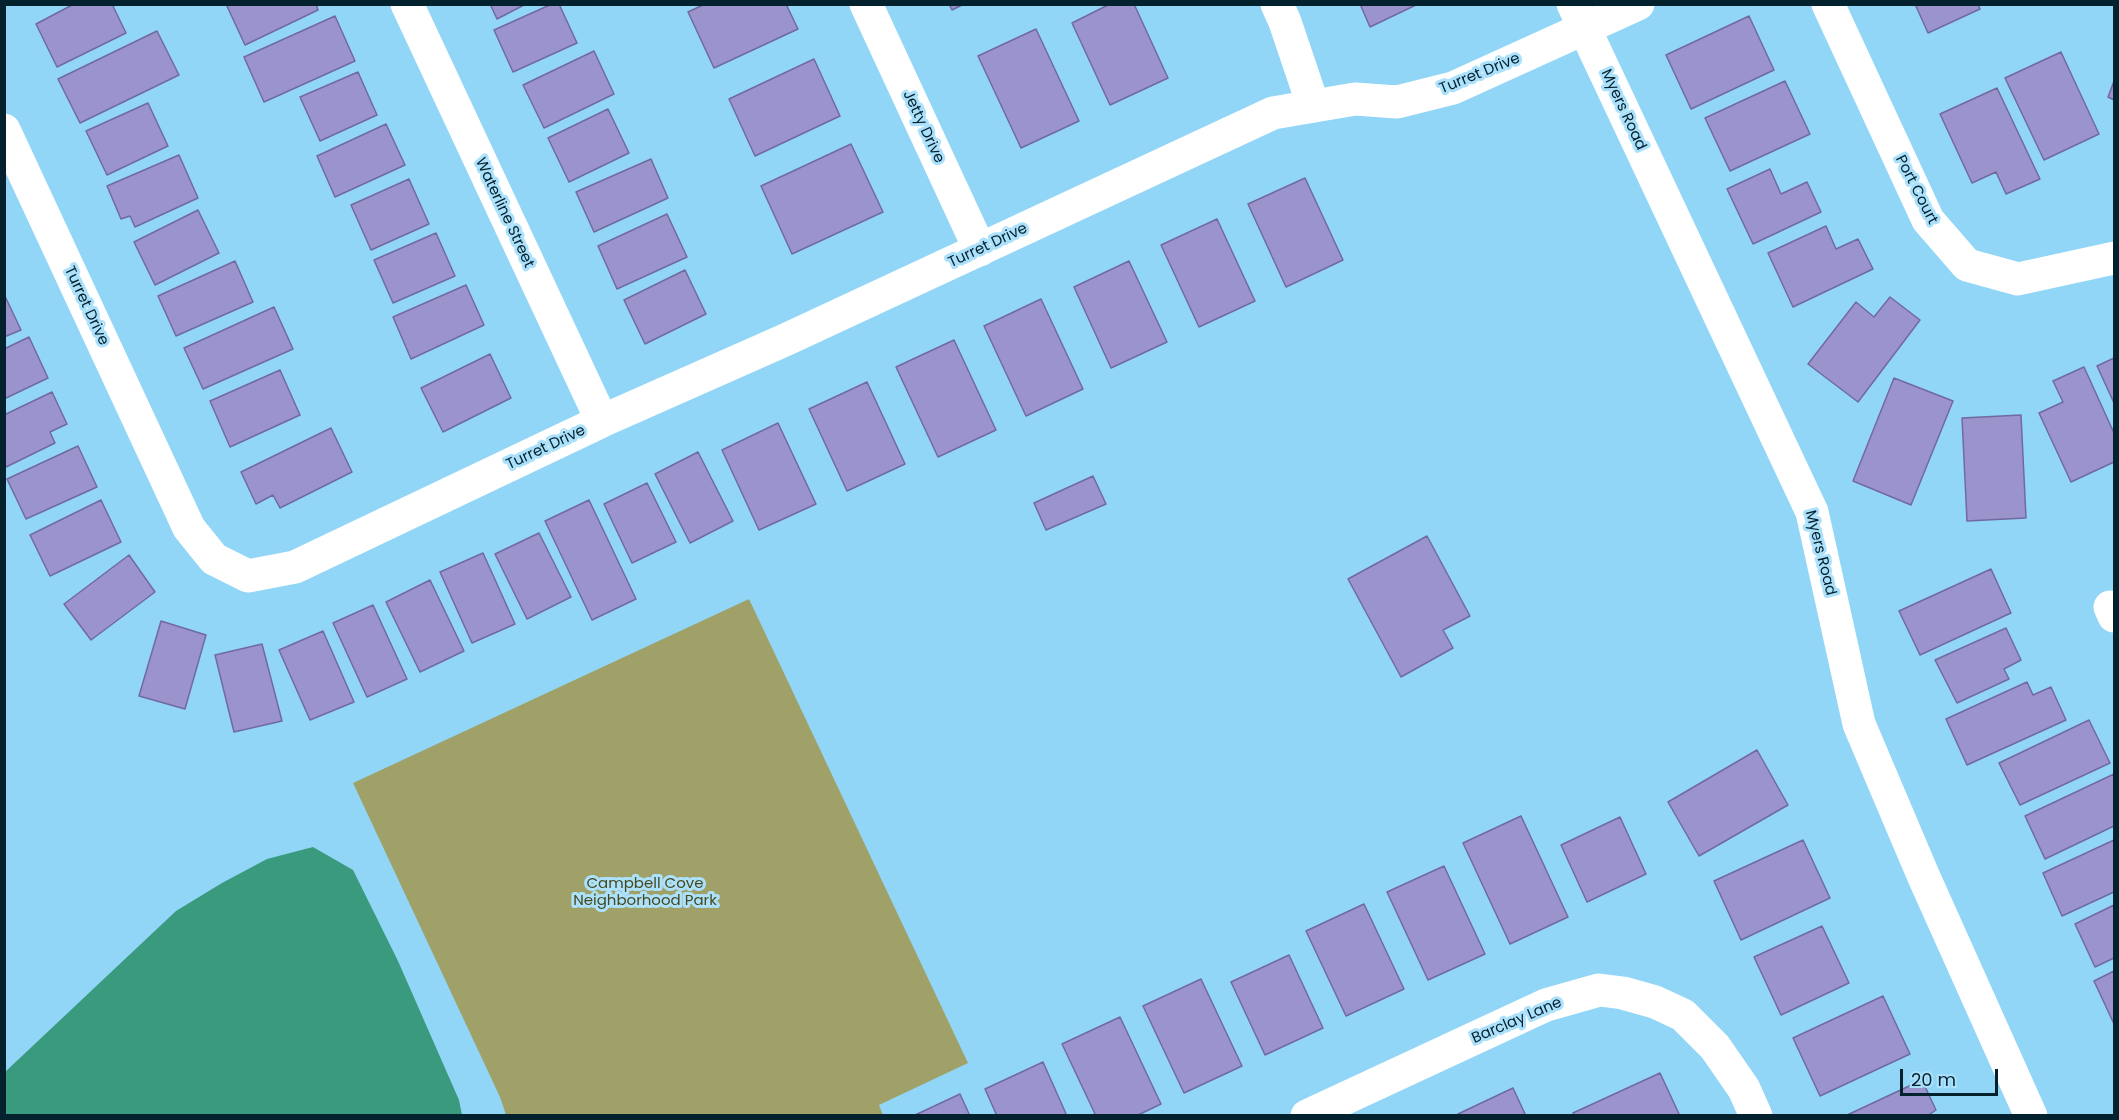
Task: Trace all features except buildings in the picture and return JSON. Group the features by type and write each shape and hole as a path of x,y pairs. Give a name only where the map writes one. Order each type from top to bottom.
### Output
{"street":[{"name":"Waterline Street","path":"406,4 602,421"},
{"name":"Jetty Drive","path":"866,4 980,250"},
{"path":"1277,4 1313,105"},
{"name":"Turret Drive","path":"4,130 189,528 214,559 248,576 294,567 602,421 785,340 1273,113 1355,99 1397,102 1453,88 1579,17 1638,4"},
{"name":"Port Court","path":"1828,4 1928,220 1967,265 2018,279 2115,258"},
{"name":"Myers Road","path":"1579,17 1812,512 1859,724 1923,875 2031,1116"},
{"name":"Barclay Lane","path":"1307,1116 1546,1005 1599,990 1623,993 1655,1002 1683,1015 1714,1047 1744,1089 1756,1116"}],"green space":[{"name":"Campbell Cove Neighborhood Park","path":"749,599 968,1063 879,1105 883,1115 506,1115 500,1097 353,783"}],"shaded area":[{"path":"313,847 353,870 398,961 459,1100 462,1115 5,1115 5,1072 176,911 267,859"}]}
